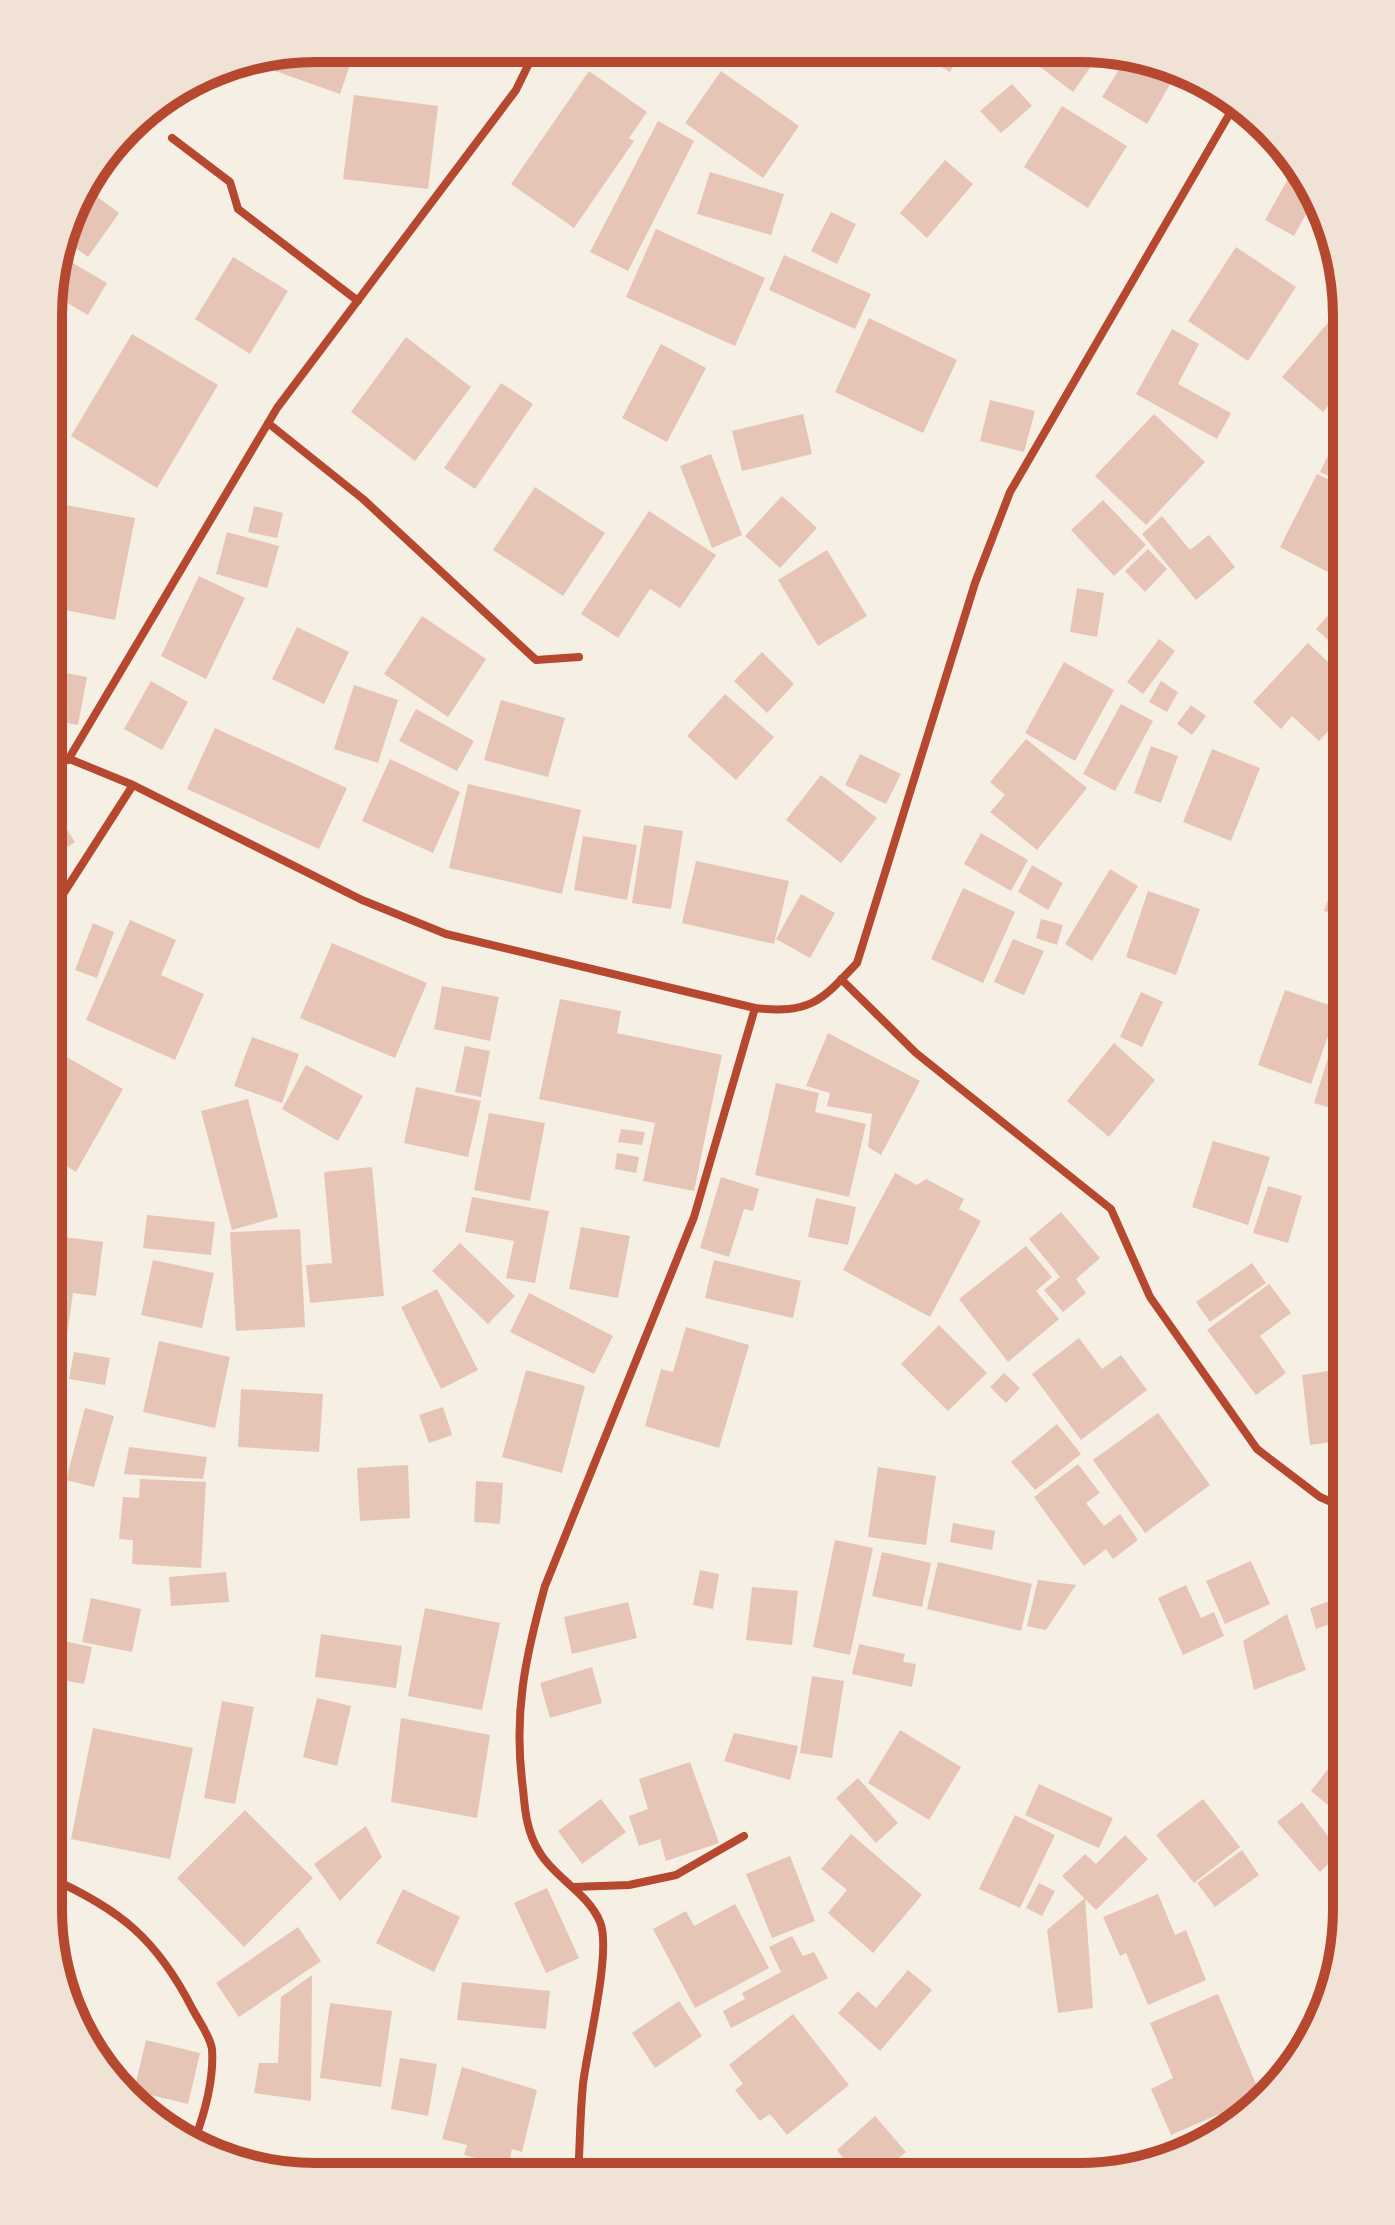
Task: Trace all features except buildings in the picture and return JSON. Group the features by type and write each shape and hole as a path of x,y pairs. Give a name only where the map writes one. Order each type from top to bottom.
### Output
{"street":[{"path":"68,760 268,423 516,90 530,62"},
{"path":"62,757 133,785 362,900 446,934 755,1008 777,1010 809,1005 828,996 857,963 975,583 1010,492 1230,113"},
{"path":"172,138 230,182 238,209 358,301"},
{"path":"268,423 363,499 536,660 579,657"},
{"path":"62,896 133,785"},
{"path":"841,979 916,1053 1111,1209 1150,1297 1257,1449 1320,1497 1332,1502"},
{"path":"579,2163 583,2086 601,1965 600,1923 573,1887 541,1855 527,1827 517,1746 518,1707 528,1647 545,1586 694,1217 755,1008"},
{"path":"573,1887 629,1885 676,1875 744,1836"},
{"path":"62,1884 111,1908 148,1939 173,1971 212,2046 209,2086 197,2133"}]}
